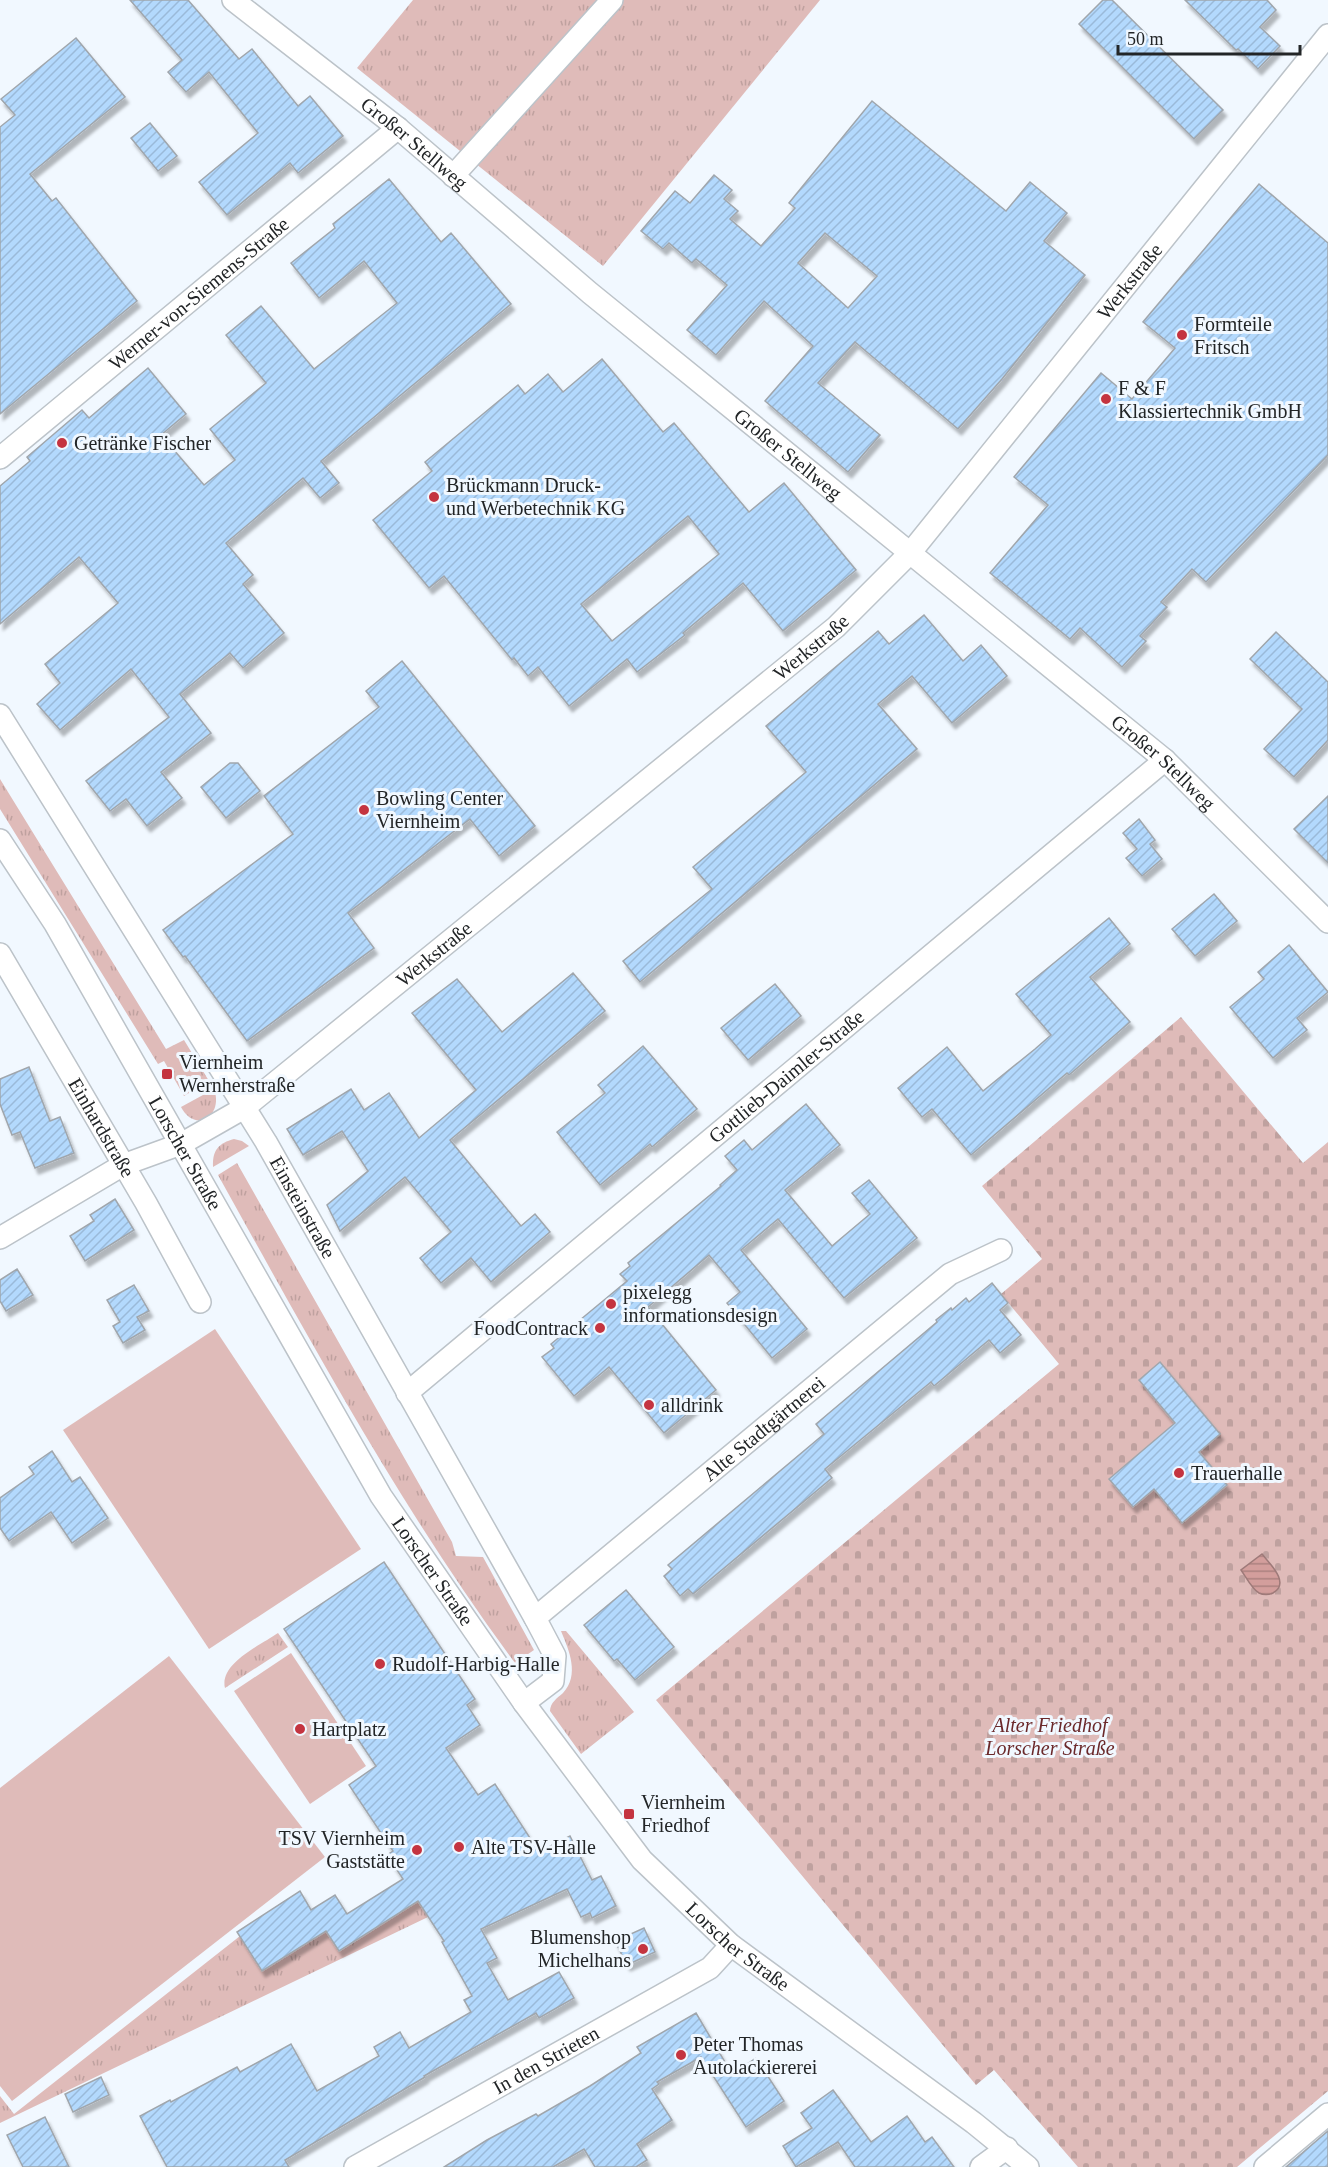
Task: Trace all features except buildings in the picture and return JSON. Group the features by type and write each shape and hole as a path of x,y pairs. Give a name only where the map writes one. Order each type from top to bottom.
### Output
{"street":[{"name":"Großer Stellweg","path":"233,0 398,128 590,293 1165,760 1328,922"},
{"path":"453,176 612,0"},
{"name":"Werkstraße","path":"0,1238 123,1165 181,1144 244,1108 836,627 910,552 1328,35"},
{"name":"Werner-von-Siemens-Straße","path":"0,458 398,128"},
{"name":"Einsteinstraße","path":"0,715 266,1142 535,1618 555,1656 553,1681 524,1703"},
{"name":"Gottlieb-Daimler-Straße","path":"407,1393 1165,760"},
{"name":"Lorscher Straße","path":"0,840 55,924 381,1496 524,1703 642,1860 731,1945 1007,2148 1029,2167"},
{"name":"Einhardstraße","path":"0,954 146,1203 200,1302"},
{"name":"Alte Stadtgärtnerei","path":"535,1618 950,1274 1001,1250"},
{"name":"In den Strieten","path":"355,2167 710,1968 731,1945"},
{"path":"1265,2167 1328,2114"},
{"path":"981,2167 1007,2148"}],"green space":[{"path":"413,0 820,0 603,266 357,68"},
{"path":"0,779 166,1049 184,1040 209,1081 184,1096 164,1061 158,1064 0,809"},
{"name":"Alter Friedhof Lorscher Straße","path":"1181,1017 1303,1163 1328,1142 1328,2091 1237,2167 1078,2167 994,2070 976,2085 656,1700 1059,1364 1001,1294 1042,1259 982,1186"},
{"path":"214,1089 215,1107 212,1114 206,1118 193,1119 181,1107"},
{"path":"234,1139 249,1146 213,1167 215,1152 218,1148"},
{"path":"237,1163 452,1542 456,1556 483,1557 534,1650 515,1663 473,1605 395,1485 253,1238 218,1175"},
{"path":"215,1329 361,1549 209,1649 63,1430"},
{"path":"561,1631 566,1631 634,1712 581,1754 550,1711 571,1678 571,1662"},
{"path":"278,1633 288,1647 225,1688 228,1671 235,1663"},
{"name":"Hartplatz","path":"291,1653 366,1766 310,1804 234,1691"},
{"path":"169,1656 325,1857 12,2101 0,2086 0,1788"},
{"path":"416,1898 428,1917 0,2123 0,2096 14,2114 240,1936 262,1971 326,1931 340,1951 395,1916"}],"shaded area":[{"path":"1262,1554 1277,1573 1280,1584 1278,1589 1270,1594 1256,1591 1241,1570"}],"place":[{"name":"Formteile Fritsch","path":"1182,335"},
{"name":"F & F Klassiertechnik GmbH","path":"1106,399"},
{"name":"Getränke Fischer","path":"62,443"},
{"name":"Brückmann Druck- und Werbetechnik KG","path":"434,497"},
{"name":"Bowling Center Viernheim","path":"364,810"},
{"name":"Viernheim Wernherstraße","path":"167,1074"},
{"name":"pixelegg informationsdesign","path":"611,1304"},
{"name":"FoodContrack","path":"600,1328"},
{"name":"alldrink","path":"649,1405"},
{"name":"Trauerhalle","path":"1179,1473"},
{"name":"Rudolf-Harbig-Halle","path":"380,1664"},
{"name":"Hartplatz","path":"300,1729"},
{"name":"Viernheim Friedhof","path":"629,1814"},
{"name":"Alte TSV-Halle","path":"459,1847"},
{"name":"TSV Viernheim Gaststätte","path":"417,1850"},
{"name":"Blumenshop Michelhans","path":"643,1949"},
{"name":"Peter Thomas Autolackiererei","path":"681,2055"}]}
